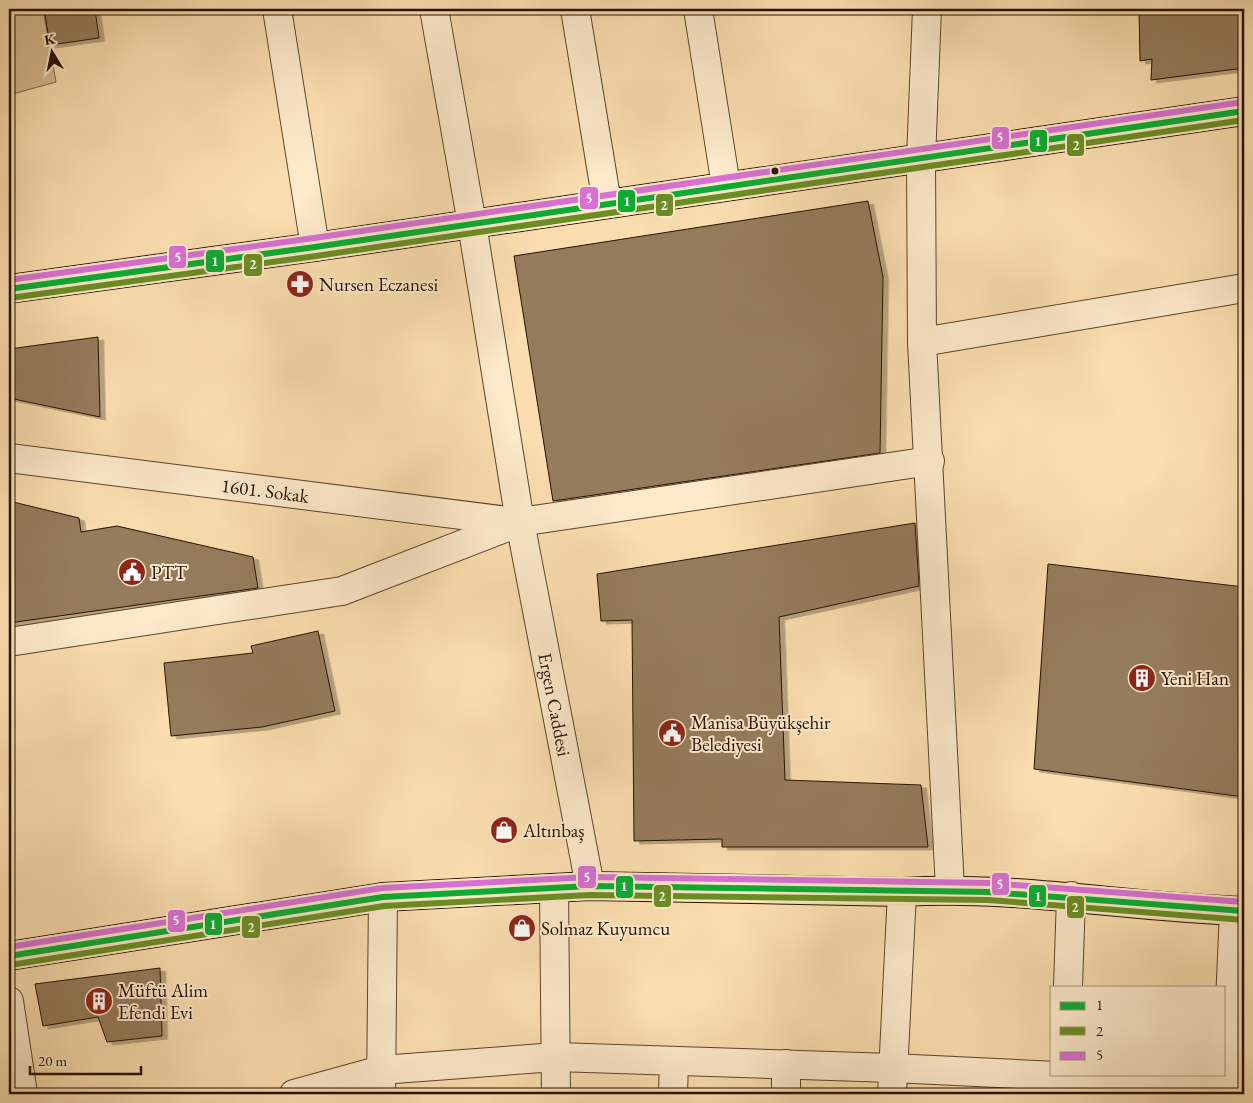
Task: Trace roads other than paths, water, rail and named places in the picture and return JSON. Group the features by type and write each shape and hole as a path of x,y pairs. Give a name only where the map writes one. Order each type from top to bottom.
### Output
{"main road":[{"path":"9,289 315,247 1244,111"},
{"path":"9,956 383,897 590,886 902,892 950,889 1071,896 1239,911"}],"street":[{"path":"277,9 315,247"},
{"name":"Ergen Caddesi","path":"434,9 472,224 520,522 590,886"},
{"path":"575,9 607,204"},
{"path":"698,9 726,186"},
{"path":"926,9 921,159 922,342 930,461 950,889"},
{"path":"922,342 1244,288"},
{"name":"1601. Sokak","path":"9,458 520,522"},
{"path":"9,642 342,591 520,522 930,461"},
{"path":"554,889 556,1094"},
{"path":"892,1081 902,892"},
{"path":"1068,986 1071,896"},
{"path":"381,1082 383,897"},
{"path":"294,1094 556,1057 786,1064 892,1081 1065,1081 1232,1088 1239,911"},
{"path":"9,1001 23,1094"},
{"path":"673,1094 674,1061"},
{"path":"786,1064 786,1094"}],"place":[{"name":"Nursen Eczanesi","path":"300,284"},
{"name":"PTT","path":"132,572"},
{"name":"Yeni Han","path":"1142,678"},
{"name":"Manisa Büyükşehir Belediyesi","path":"672,733"},
{"name":"Altınbaş","path":"504,830"},
{"name":"Solmaz Kuyumcu","path":"522,928"},
{"name":"Müftü Alim Efendi Evi","path":"99,1001"}]}
